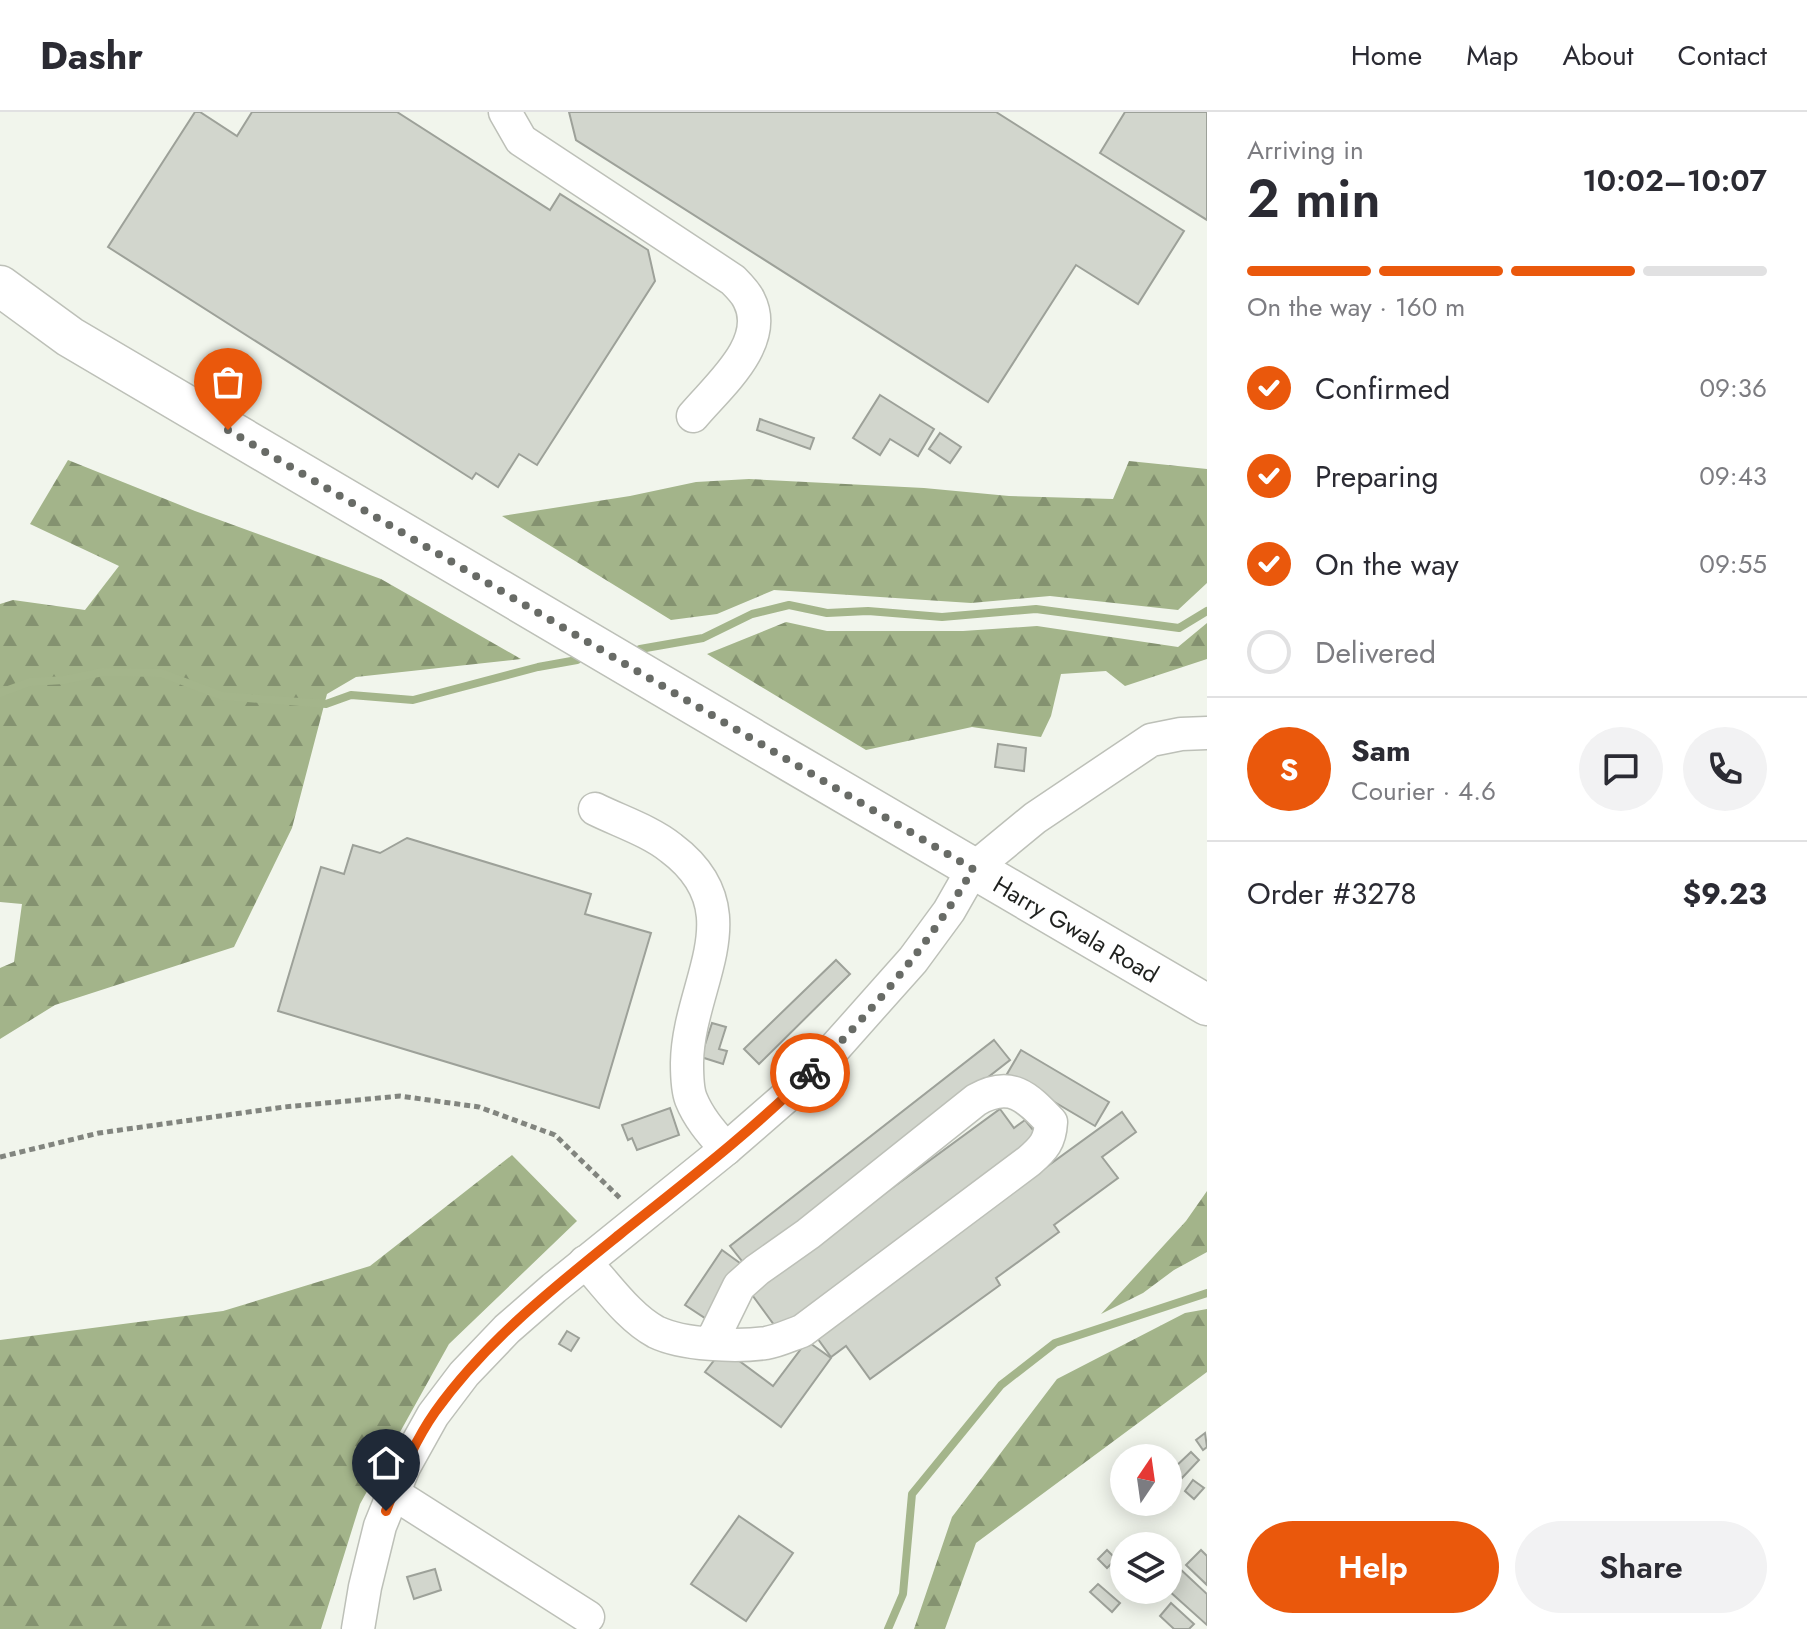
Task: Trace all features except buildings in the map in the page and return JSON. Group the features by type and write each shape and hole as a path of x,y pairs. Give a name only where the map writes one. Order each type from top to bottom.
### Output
{"main road":[{"name":"Harry Gwala Road","path":"0,286 70,337 1207,1005"}],"street":[{"path":"505,112 521,140 733,280 749,299 754,316 752,340 739,361 693,416"},
{"path":"358,1629 380,1526 393,1493 433,1415 464,1374 507,1329 787,1096 903,971 949,911 973,869 1035,818 1151,740 1207,733"},
{"path":"595,809 670,846 697,872 710,894 714,922 687,1045 687,1070 690,1097 702,1120 726,1149"},
{"path":"585,1262 632,1312 655,1331 684,1341 711,1343 766,1343 802,1331 1029,1161 1051,1137 1051,1122 1030,1100 1009,1090 992,1091 976,1100 739,1286 711,1343"},
{"path":"393,1493 588,1617"}],"path":[{"path":"0,1157 99,1133 284,1107 400,1096 479,1107 555,1135 640,1218"}],"green space":[{"path":"68,460 195,511 381,579 521,659 356,677 327,694 292,828 234,947 55,1005 0,1039 0,968 14,962 22,904 0,902 0,604 13,600 85,610 119,566 30,524"},
{"path":"1129,461 1207,469 1207,583 1178,610 1050,596 971,603 774,590 717,614 671,620 502,516 696,482 749,479 924,488 1009,496 1113,499"},
{"path":"786,622 827,631 963,631 1037,626 1178,647 1207,623 1207,659 1125,686 1106,671 1061,674 1051,716 1041,737 972,727 866,750 707,654"},
{"path":"512,1155 577,1221 449,1344 360,1504 321,1629 0,1629 0,1340 223,1311 370,1266"},
{"path":"1207,1191 1207,1252 1174,1270 1143,1293 1101,1314 1186,1221"},
{"path":"1207,1309 1207,1372 976,1543 945,1629 914,1629 952,1517 1057,1379 1185,1313"}],"waterway":[{"path":"640,649 703,638 752,614 789,605 827,613 868,611 942,617 1036,609 1179,628 1207,611"},
{"path":"0,693 30,682 64,680 103,672 161,673 222,696 326,704 351,695 413,700 538,667 577,660"},
{"path":"888,1629 903,1594 912,1494 1001,1385 1055,1343 1207,1293"}],"way so far":[{"path":"228,430 973,869 949,911 913,960 810,1073"}],"route":[{"path":"386,1511 404,1467 433,1415 464,1374 507,1329 726,1149 810,1073"}]}
